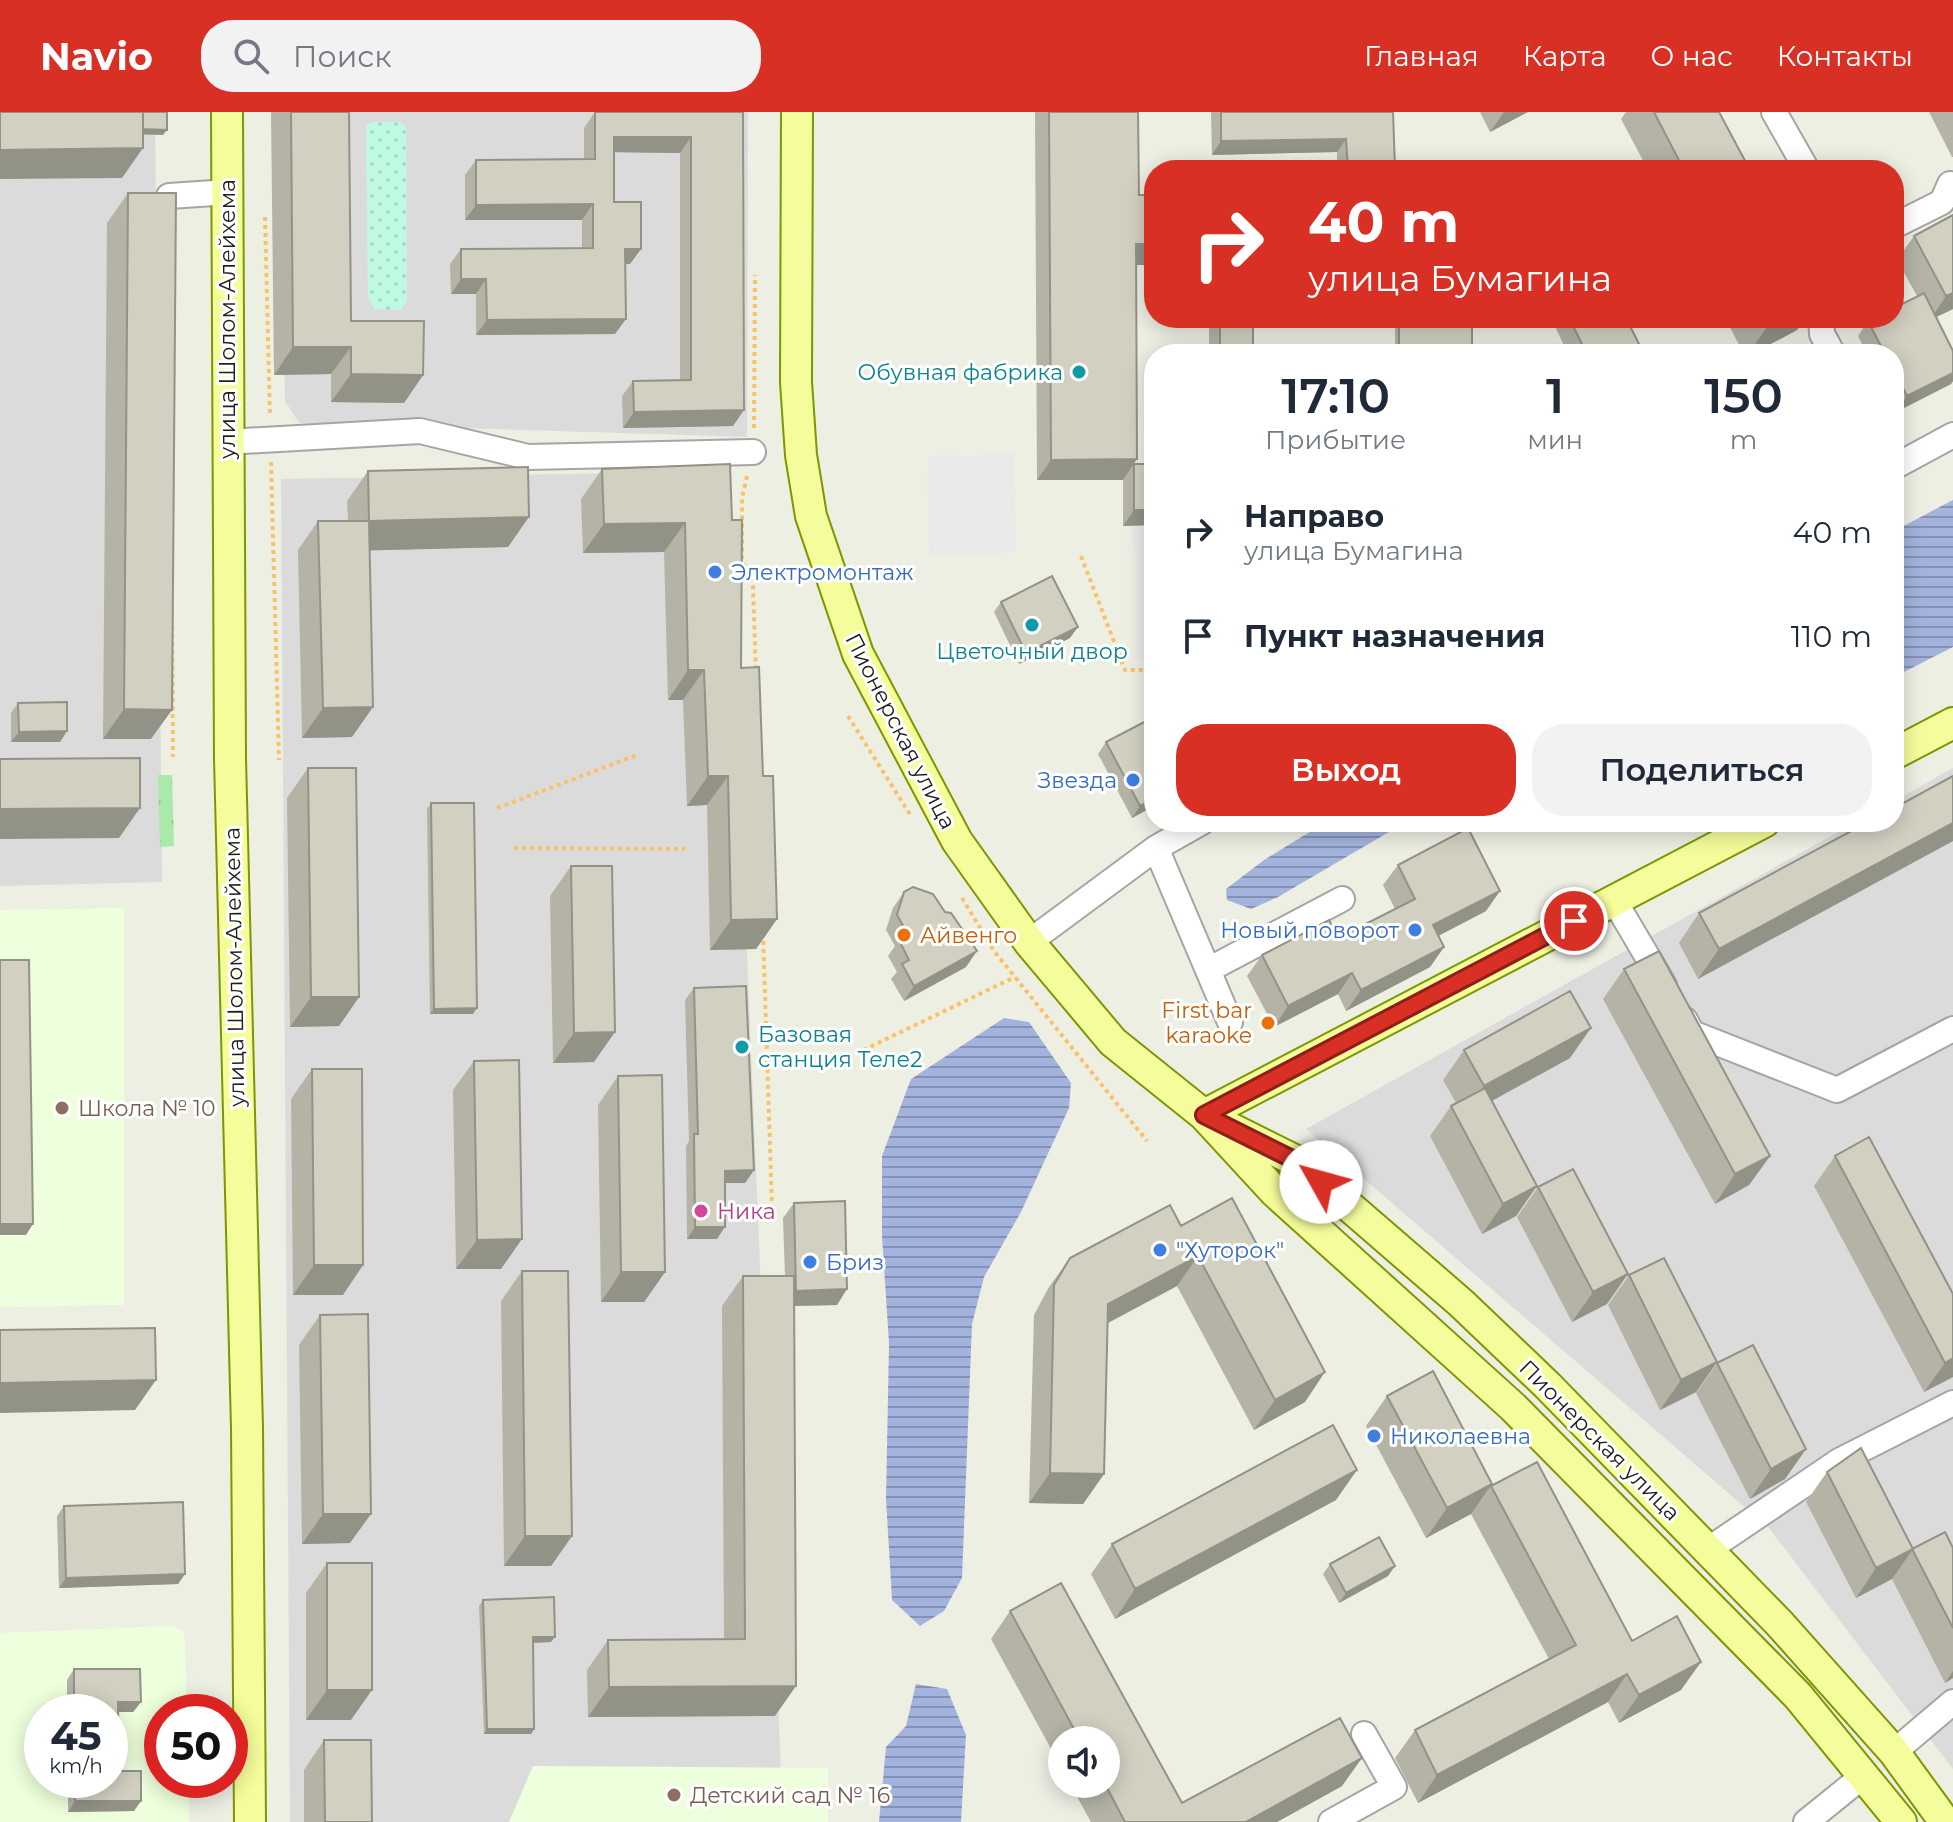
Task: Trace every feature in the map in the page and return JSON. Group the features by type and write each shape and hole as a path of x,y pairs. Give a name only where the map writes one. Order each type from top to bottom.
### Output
{"main road":[{"name":"улица Шолом-Алейхема","path":"227,112 226,442 236,1088 247,1428 250,1822"},
{"name":"Пионерская улица","path":"797,112 796,382 801,455 811,516 858,654 957,841 1029,942 1113,1042 1204,1115 1275,1192 1445,1342 1707,1601 1798,1696 1901,1822"},
{"path":"1904,749 1953,723"},
{"path":"1204,1115 1745,832"},
{"name":"Пионерская улица","path":"1204,1115 1298,1162 1461,1303 1709,1549 1894,1752 1945,1822"},
{"path":"1863,1776 1894,1752"}],"street":[{"path":"1774,112 1801,160"},
{"path":"1904,221 1942,202 1950,184"},
{"path":"169,196 229,192"},
{"path":"226,442 420,431 528,457 753,452"},
{"path":"1904,460 1953,435"},
{"path":"1029,942 1156,848 1184,832"},
{"path":"1156,848 1230,1022"},
{"path":"1208,970 1342,899"},
{"path":"1614,900 1692,1033 1837,1090 1953,1029"},
{"path":"1709,1549 1839,1461 1953,1403"},
{"path":"1894,1752 1953,1702"},
{"path":"1331,1822 1394,1787 1364,1734"},
{"path":"1806,1822 1863,1776"}],"path":[{"path":"265,217 279,760"},
{"path":"755,275 753,452 742,498 742,559 753,587 756,677"},
{"path":"1081,556 1125,670 1144,670"},
{"path":"172,599 173,757"},
{"path":"497,808 637,755"},
{"path":"514,848 685,849"},
{"path":"763,926 772,1207"},
{"path":"849,1057 1015,977"}],"shaded area":[{"path":"0,112 155,112 162,882 0,886"},
{"path":"280,112 748,112 747,437 299,423 285,401"},
{"path":"399,122 406,126 407,301 401,310 374,309 368,297 366,125"},
{"path":"1014,454 1016,553 929,555 927,456"},
{"path":"727,471 783,1822 290,1822 281,479"},
{"path":"1144,479 1144,659 1137,659 1136,559 1123,480"},
{"path":"1953,768 1953,1769 1769,1528 1306,1129 1838,832 1904,832 1904,795"},
{"name":"Школа № 10","path":"124,908 124,1305 0,1307 0,910"},
{"path":"172,1626 183,1631 186,1694 144,1694 144,1798 188,1798 189,1822 0,1822 0,1633"},
{"name":"Детский сад № 16","path":"533,1766 828,1768 828,1822 509,1822"}],"green space":[{"path":"158,775 172,775 174,846 160,847"}],"water":[{"path":"1953,500 1953,647 1904,672 1904,526"},
{"path":"1310,832 1389,832 1278,897 1251,909 1227,900 1226,889 1264,860"},
{"path":"1004,1018 1029,1022 1071,1083 1069,1108 1021,1212 984,1277 972,1324 962,1578 944,1611 920,1626 892,1600 886,1499 889,1343 882,1236 882,1156 911,1079"},
{"path":"916,1684 947,1689 966,1735 961,1822 879,1822 886,1747 906,1726"}],"building":[{"path":"0,112 143,112 143,148 0,150"},
{"path":"143,112 167,112 167,130 143,129"},
{"path":"291,112 349,112 351,321 424,321 423,375 351,374 351,347 293,347"},
{"path":"595,112 743,112 744,410 634,412 633,381 691,380 691,137 614,137 614,202 641,202 641,249 625,249 626,319 487,320 486,279 461,279 461,249 593,248 593,204 476,205 476,160 595,159"},
{"name":"Обувная фабрика","path":"1049,112 1138,112 1139,195 1144,195 1144,244 1136,244 1137,459 1051,460"},
{"path":"1221,112 1393,112 1395,160 1347,160 1346,139 1221,141"},
{"path":"1654,112 1719,112 1745,160 1679,160"},
{"path":"128,193 176,193 172,710 124,709"},
{"path":"1953,215 1953,293 1946,296 1914,236"},
{"path":"1924,293 1953,351 1953,373 1907,396 1904,390 1904,344 1880,344 1872,328 1904,328 1904,303"},
{"path":"1220,328 1253,328 1253,344 1220,344"},
{"path":"1399,328 1472,328 1472,344 1399,344"},
{"path":"1574,328 1631,328 1639,344 1582,344"},
{"path":"730,464 732,520 742,520 741,668 759,667 763,776 773,776 777,919 731,920 728,776 708,776 704,670 688,670 685,523 604,524 602,469"},
{"path":"1134,464 1144,464 1144,510 1134,510"},
{"path":"528,467 529,517 369,521 368,471"},
{"path":"318,521 369,521 373,707 323,708"},
{"name":"Цветочный двор","path":"1052,576 1078,627 1026,653 1001,602"},
{"path":"67,702 67,731 19,732 18,703"},
{"path":"1144,722 1144,804 1140,806 1106,742"},
{"path":"140,758 140,808 0,809 0,759"},
{"path":"308,768 356,768 359,997 311,997"},
{"path":"1953,776 1953,823 1719,949 1699,913 1849,832 1904,832 1904,803"},
{"path":"431,803 474,803 477,1008 434,1009"},
{"name":"Новый поворот","path":"1460,832 1470,832 1500,891 1433,925 1444,947 1361,990 1352,973 1288,1006 1262,955 1329,920 1338,938 1415,899 1398,865"},
{"path":"571,866 612,866 615,1032 574,1033"},
{"path":"913,887 933,894 945,912 951,913 977,951 914,986 902,964 909,960 899,940 906,931 897,915 904,892"},
{"path":"1659,951 1770,1156 1735,1174 1624,969"},
{"path":"0,960 29,960 33,1224 0,1224"},
{"path":"746,986 754,1170 725,1171 725,1227 695,1227 694,1134 698,1134 694,988"},
{"path":"1570,991 1591,1028 1484,1086 1464,1050"},
{"path":"519,1060 522,1239 477,1240 474,1061"},
{"path":"312,1069 362,1069 363,1265 314,1265"},
{"path":"662,1075 665,1272 621,1272 618,1076"},
{"path":"1485,1088 1537,1186 1503,1204 1451,1106"},
{"path":"1869,1137 1953,1294 1953,1358 1945,1363 1835,1156"},
{"path":"1573,1169 1628,1274 1593,1292 1538,1187"},
{"path":"1232,1198 1325,1372 1275,1400 1198,1256 1108,1304 1104,1474 1050,1473 1054,1285 1070,1258 1170,1205 1181,1226"},
{"name":"Бриз","path":"845,1201 847,1289 796,1291 794,1203"},
{"path":"1664,1258 1717,1362 1681,1380 1629,1275"},
{"path":"522,1271 568,1271 572,1536 525,1536"},
{"path":"743,1276 794,1276 796,1686 609,1687 608,1640 745,1639"},
{"path":"368,1314 371,1514 323,1514 320,1315"},
{"path":"155,1328 156,1380 0,1383 0,1330"},
{"path":"1753,1345 1806,1449 1771,1469 1717,1363"},
{"path":"1433,1371 1492,1484 1447,1508 1387,1396"},
{"path":"1333,1425 1357,1470 1135,1589 1112,1544"},
{"path":"1861,1448 1913,1549 1876,1568 1827,1472"},
{"path":"1537,1462 1632,1641 1677,1616 1701,1662 1639,1695 1627,1674 1437,1775 1415,1730 1576,1645 1491,1486"},
{"path":"183,1502 185,1574 66,1578 64,1506"},
{"path":"1945,1532 1953,1548 1953,1628 1912,1549"},
{"path":"1379,1537 1395,1566 1346,1593 1330,1564"},
{"path":"327,1563 372,1563 372,1690 327,1690"},
{"path":"1061,1583 1182,1803 1340,1718 1362,1758 1246,1822 1125,1822 1112,1798 1120,1798 1120,1726 1072,1726 1010,1611"},
{"path":"554,1597 555,1637 533,1637 534,1729 487,1729 483,1600"},
{"path":"74,1669 140,1669 141,1702 128,1702 128,1694 74,1694"},
{"path":"324,1740 371,1740 372,1822 325,1822"},
{"path":"128,1771 141,1771 141,1801 75,1801 75,1798 128,1798"}],"place":[{"name":"Обувная фабрика","path":"1079,372"},
{"name":"Электромонтаж","path":"715,572"},
{"name":"Цветочный двор","path":"1032,625"},
{"name":"Звезда","path":"1133,780"},
{"name":"Новый поворот","path":"1415,930"},
{"name":"Айвенго","path":"904,935"},
{"name":"First bar karaoke","path":"1268,1023"},
{"name":"Базовая станция Теле2","path":"742,1047"},
{"name":"Школа № 10","path":"62,1108"},
{"name":"Ника","path":"701,1211"},
{"name":"\"Хуторок\"","path":"1160,1250"},
{"name":"Бриз","path":"810,1262"},
{"name":"Николаевна","path":"1374,1436"},
{"name":"Детский сад № 16","path":"674,1795"}],"route":[{"path":"1321,1182 1298,1162 1204,1115 1574,921"}]}
